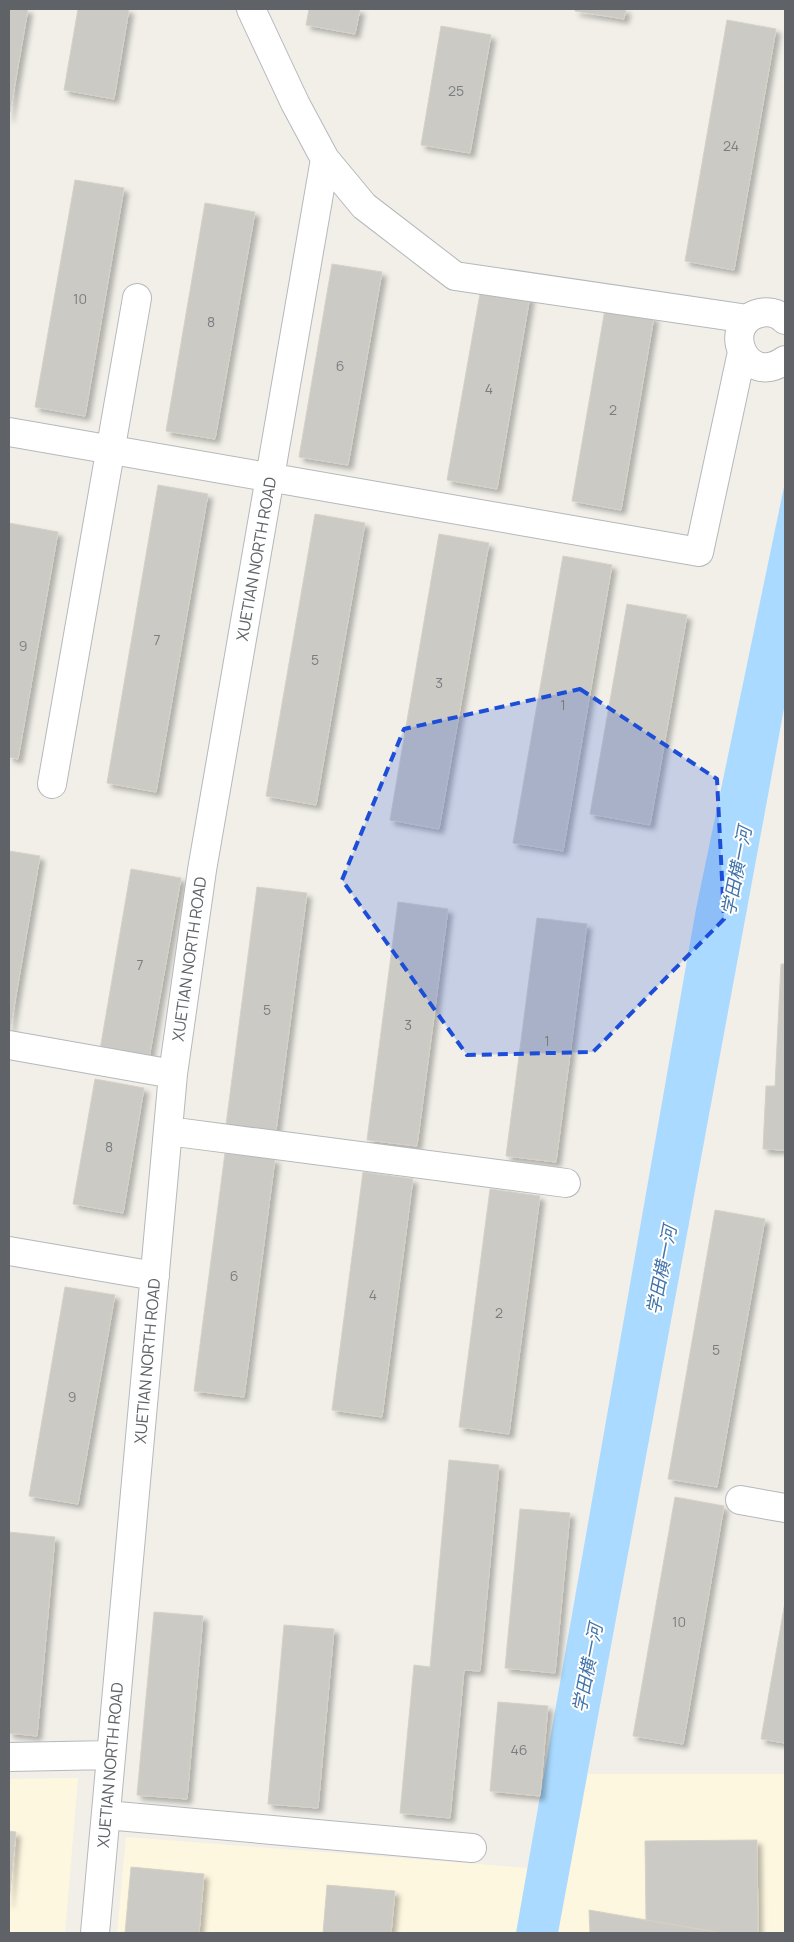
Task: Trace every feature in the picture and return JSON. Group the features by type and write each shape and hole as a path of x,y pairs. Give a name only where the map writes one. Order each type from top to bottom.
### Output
{"street":[{"path":"251,9 294,103 325,159 364,206 455,276 748,319 765,312 775,313 785,320"},
{"name":"XUETIAN NORTH ROAD","path":"95,1933 173,1074 202,870 325,159"},
{"path":"52,784 136,298"},
{"path":"748,319 739,335 742,352 747,360 763,368 772,367 785,360"},
{"path":"9,432 699,552 742,352"},
{"path":"9,1045 173,1074"},
{"path":"168,1131 566,1183"},
{"path":"9,1251 155,1276"},
{"path":"740,1500 785,1508"},
{"path":"9,1757 111,1755"},
{"path":"106,1815 472,1848"}],"highlighted area":[{"path":"580,689 717,779 724,919 593,1052 467,1055 342,880 404,729"}],"shaded area":[{"path":"588,1774 785,1774 785,1933 558,1933"},
{"path":"78,1778 65,1933 9,1933 9,1779"},
{"path":"126,1837 528,1868 516,1933 117,1933"}],"water":[{"name":"学田横一河","path":"785,482 785,703 558,1933 516,1933 696,909"}],"building":[{"path":"9,9 28,9 9,118"},
{"path":"78,9 129,9 114,99 64,90"},
{"path":"309,9 360,9 355,34 306,25"},
{"path":"575,9 626,9 624,19 575,11"},
{"path":"727,20 776,29 734,270 685,261"},
{"path":"441,26 491,35 470,153 421,145"},
{"path":"75,180 124,188 85,416 35,407"},
{"path":"205,203 255,212 215,439 166,431"},
{"path":"332,264 382,272 348,465 299,457"},
{"path":"481,288 530,296 497,489 447,480"},
{"path":"605,309 654,317 621,510 572,501"},
{"path":"158,485 208,494 156,792 107,783"},
{"path":"315,514 365,523 316,805 266,796"},
{"path":"9,523 58,532 18,759 9,757"},
{"path":"439,534 489,543 439,829 390,820"},
{"path":"563,556 612,565 563,851 513,843"},
{"path":"627,604 687,615 650,825 590,814"},
{"path":"9,851 40,856 9,1036"},
{"path":"131,869 181,878 149,1058 100,1050"},
{"path":"257,887 307,893 276,1131 226,1125"},
{"path":"398,902 448,909 417,1146 367,1140"},
{"path":"537,918 587,924 556,1162 506,1156"},
{"path":"781,964 785,964 785,1150 763,1149 766,1086 775,1086"},
{"path":"95,1079 144,1088 123,1213 73,1204"},
{"path":"225,1153 275,1159 244,1397 194,1391"},
{"path":"363,1172 413,1179 382,1417 332,1410"},
{"path":"490,1189 540,1196 509,1434 459,1427"},
{"path":"715,1210 765,1219 717,1487 668,1479"},
{"path":"65,1287 115,1295 78,1504 29,1496"},
{"path":"449,1460 499,1465 480,1671 464,1670 450,1818 400,1813 414,1665 430,1667"},
{"path":"675,1497 724,1506 683,1744 633,1736"},
{"path":"520,1509 570,1513 555,1673 505,1668"},
{"path":"9,1532 55,1537 37,1736 9,1733"},
{"path":"785,1602 785,1743 761,1739"},
{"path":"154,1612 203,1616 187,1799 137,1795"},
{"path":"284,1625 334,1629 318,1808 268,1804"},
{"path":"498,1702 548,1706 540,1796 490,1791"},
{"path":"9,1831 16,1832 9,1903"},
{"path":"757,1840 758,1933 722,1933 646,1920 645,1841"},
{"path":"131,1867 204,1874 199,1933 125,1933"},
{"path":"327,1885 395,1891 391,1933 323,1933"},
{"path":"589,1910 646,1920 722,1933 590,1933"}]}
